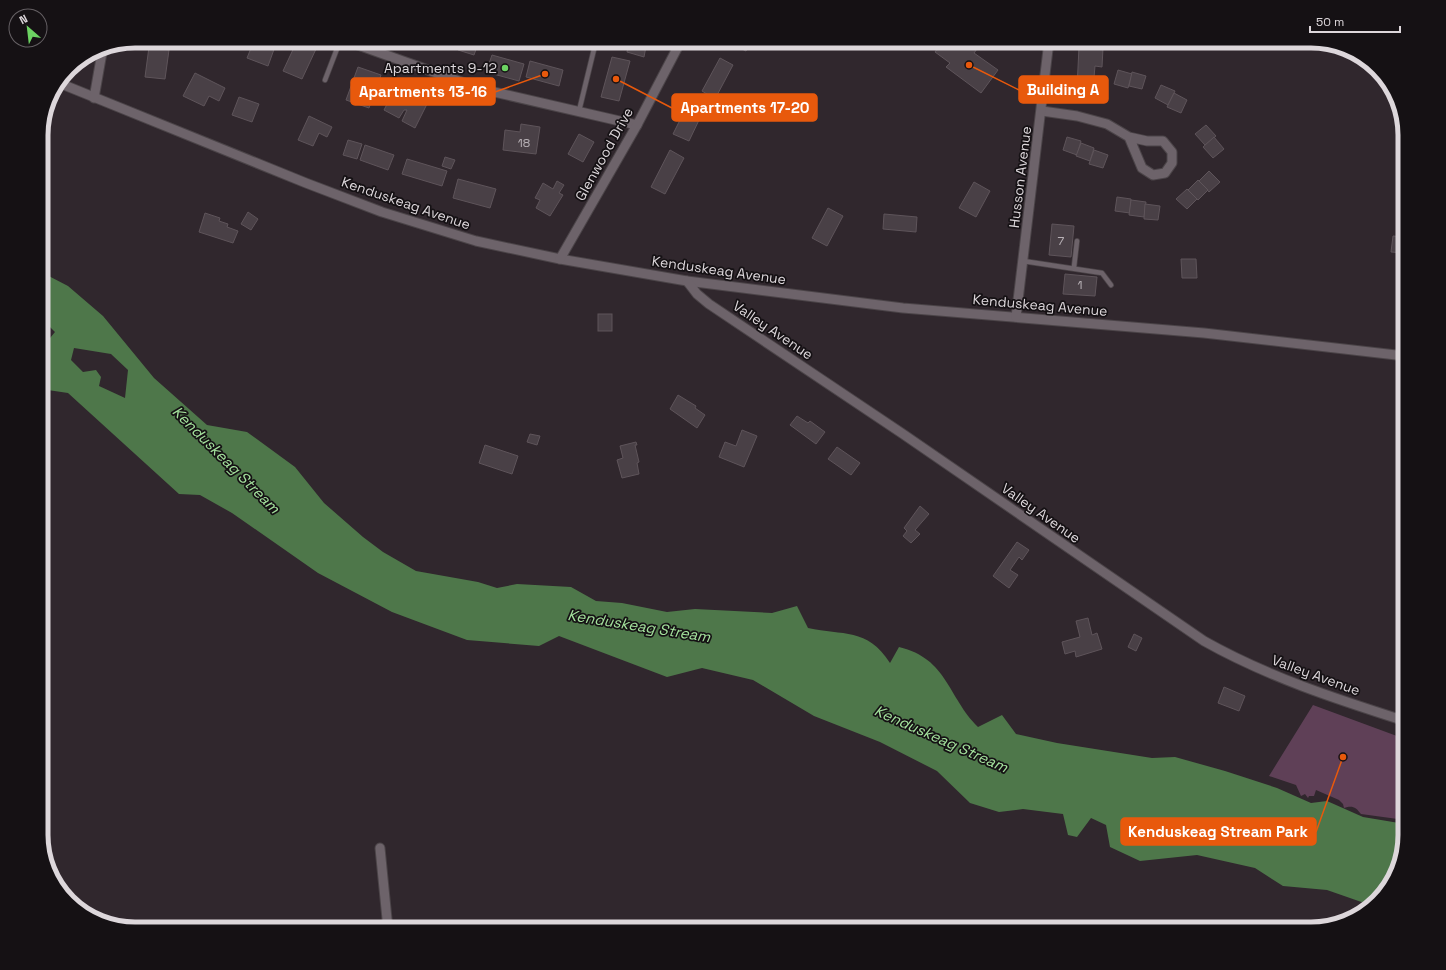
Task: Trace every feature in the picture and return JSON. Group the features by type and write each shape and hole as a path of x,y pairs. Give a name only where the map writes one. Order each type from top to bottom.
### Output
{"street":[{"path":"367,48 481,89 637,125"},
{"name":"Glenwood Drive","path":"560,259 637,125 677,48"},
{"name":"Husson Avenue","path":"1016,317 1042,111 1048,48"},
{"path":"94,98 102,55"},
{"name":"Kenduskeag Avenue","path":"64,85 306,183 382,212 476,241 560,259 687,282 903,308 1204,333 1398,355"},
{"path":"1042,111 1077,116 1107,124 1129,137 1147,141 1163,141 1172,152 1172,163 1165,173 1153,175 1142,168 1129,137"},
{"name":"Valley Avenue","path":"687,282 697,294 709,304 896,429 1204,641 1248,664 1286,680 1343,701 1398,719"},
{"path":"380,848 387,922"}],"lane":[{"path":"325,80 337,48"},
{"path":"579,111 594,48"},
{"path":"1074,268 1077,241"},
{"path":"1023,261 1102,273 1111,285"}],"shaded area":[{"path":"1313,705 1398,736 1398,819 1361,814 1354,807 1344,808 1343,804 1339,800 1316,790 1314,796 1309,796 1308,798 1305,794 1301,796 1296,785 1269,776"}],"water":[{"name":"Kenduskeag Stream","path":"48,276 68,286 103,316 154,378 207,425 247,432 295,467 324,503 363,537 383,552 416,571 478,582 497,588 517,584 571,587 596,601 622,603 667,612 695,609 772,613 797,606 808,628 854,635 863,638 872,643 881,651 890,663 899,647 928,660 937,669 959,703 978,727 1002,715 1016,734 1057,743 1152,758 1175,757 1277,788 1311,803 1327,801 1363,817 1398,823 1396,852 1389,873 1380,888 1365,903 1327,890 1283,886 1255,868 1197,855 1140,861 1110,847 1106,825 1091,818 1077,837 1068,835 1063,814 1023,809 999,812 970,803 937,771 880,742 814,716 753,680 702,668 667,677 559,636 539,646 467,640 392,612 318,573 232,513 200,495 179,494 68,393 48,390 48,340 55,332 48,325","holes":["74,348 111,354 128,370 125,398 99,386 101,377 96,370 83,372 71,360"]}],"building":[{"path":"149,48 169,50 165,79 145,77"},
{"path":"251,48 274,48 268,66 247,58"},
{"path":"294,48 316,49 302,79 283,71"},
{"path":"459,48 476,48 474,55 458,50"},
{"path":"628,48 646,48 644,57 627,52"},
{"path":"740,48 748,48 746,51"},
{"path":"938,48 976,48 977,49 974,53 998,70 981,93 946,67 950,63 935,52"},
{"path":"1079,48 1103,48 1102,67 1095,66 1093,89 1077,88"},
{"name":"Apartments 9-12","path":"492,55 524,64 519,81 486,72"},
{"path":"612,57 630,61 619,101 601,97"},
{"path":"720,58 733,65 715,99 702,91"},
{"path":"530,61 563,70 559,86 526,77"},
{"path":"358,67 381,75 369,108 346,100"},
{"path":"1118,70 1132,74 1128,88 1114,84"},
{"path":"1132,72 1146,76 1142,89 1129,86"},
{"path":"195,73 225,88 219,101 209,96 204,106 183,96"},
{"path":"398,83 415,92 410,102 412,104 417,99 427,104 415,128 402,121 407,110 404,110 399,118 384,110"},
{"path":"1161,85 1175,91 1168,105 1155,98"},
{"path":"1174,93 1187,100 1181,113 1167,107"},
{"path":"239,97 259,104 252,122 232,115"},
{"path":"685,110 700,118 689,141 673,134"},
{"path":"309,116 332,127 327,137 319,133 313,146 298,140"},
{"path":"521,124 540,127 536,154 503,150 505,130 520,132"},
{"path":"1206,125 1216,136 1205,145 1195,134"},
{"path":"579,134 594,142 583,162 568,154"},
{"path":"1067,137 1081,141 1077,155 1063,150"},
{"path":"1214,137 1224,149 1213,158 1203,147"},
{"path":"348,140 362,144 357,159 343,155"},
{"path":"1081,143 1094,148 1090,161 1076,156"},
{"path":"365,145 394,155 388,170 360,160"},
{"path":"670,150 684,158 665,194 651,187"},
{"path":"1094,150 1108,155 1103,168 1089,164"},
{"path":"445,157 455,160 451,169 442,166"},
{"path":"407,159 447,171 442,186 402,174"},
{"path":"1209,171 1220,182 1209,192 1199,181"},
{"path":"458,179 496,189 490,208 453,198"},
{"path":"1198,180 1208,190 1198,200 1188,190"},
{"path":"557,181 564,185 559,193 563,195 550,216 536,208 540,200 535,198 543,183 553,189"},
{"path":"974,182 990,191 976,217 959,208"},
{"path":"1187,189 1197,199 1187,209 1176,199"},
{"path":"1117,197 1131,199 1130,213 1115,211"},
{"path":"1131,200 1146,202 1144,217 1129,215"},
{"path":"1145,204 1160,206 1158,220 1144,219"},
{"path":"828,208 843,216 827,246 812,238"},
{"path":"248,212 258,219 251,230 241,224"},
{"path":"205,213 220,218 219,221 228,224 227,227 238,231 233,243 199,232"},
{"path":"884,214 917,217 916,232 883,229"},
{"path":"1052,224 1074,226 1071,257 1049,255"},
{"path":"1393,236 1398,236 1398,252 1391,252"},
{"path":"1181,259 1196,259 1197,278 1182,278"},
{"path":"1065,274 1097,277 1095,296 1063,294"},
{"path":"598,314 612,314 612,331 598,331"},
{"path":"678,395 696,406 695,408 705,415 697,428 670,409"},
{"path":"797,416 808,423 810,421 825,432 816,444 790,425"},
{"path":"742,430 757,436 744,467 719,457 725,442 736,446"},
{"path":"530,434 540,436 537,445 527,442"},
{"path":"636,442 637,445 635,445 639,462 637,463 639,474 622,478 617,460 623,458 620,446"},
{"path":"485,445 518,456 512,474 479,463"},
{"path":"837,447 860,463 851,475 828,459"},
{"path":"920,506 929,514 915,530 920,534 911,543 903,536 907,531 904,528"},
{"path":"1017,542 1029,550 1022,560 1019,557 1010,570 1018,575 1009,588 993,576"},
{"path":"1088,618 1092,635 1097,633 1102,649 1076,657 1075,651 1065,654 1062,642 1080,637 1076,621"},
{"path":"1134,634 1142,638 1136,651 1128,647"},
{"path":"1224,687 1245,696 1239,711 1218,703"}],"place":[{"name":"Building A","path":"969,65"},
{"name":"Apartments 9-12","path":"505,68"},
{"name":"Apartments 13-16","path":"545,74"},
{"name":"Apartments 17-20","path":"616,79"},
{"name":"Kenduskeag Stream Park","path":"1343,757"}]}
